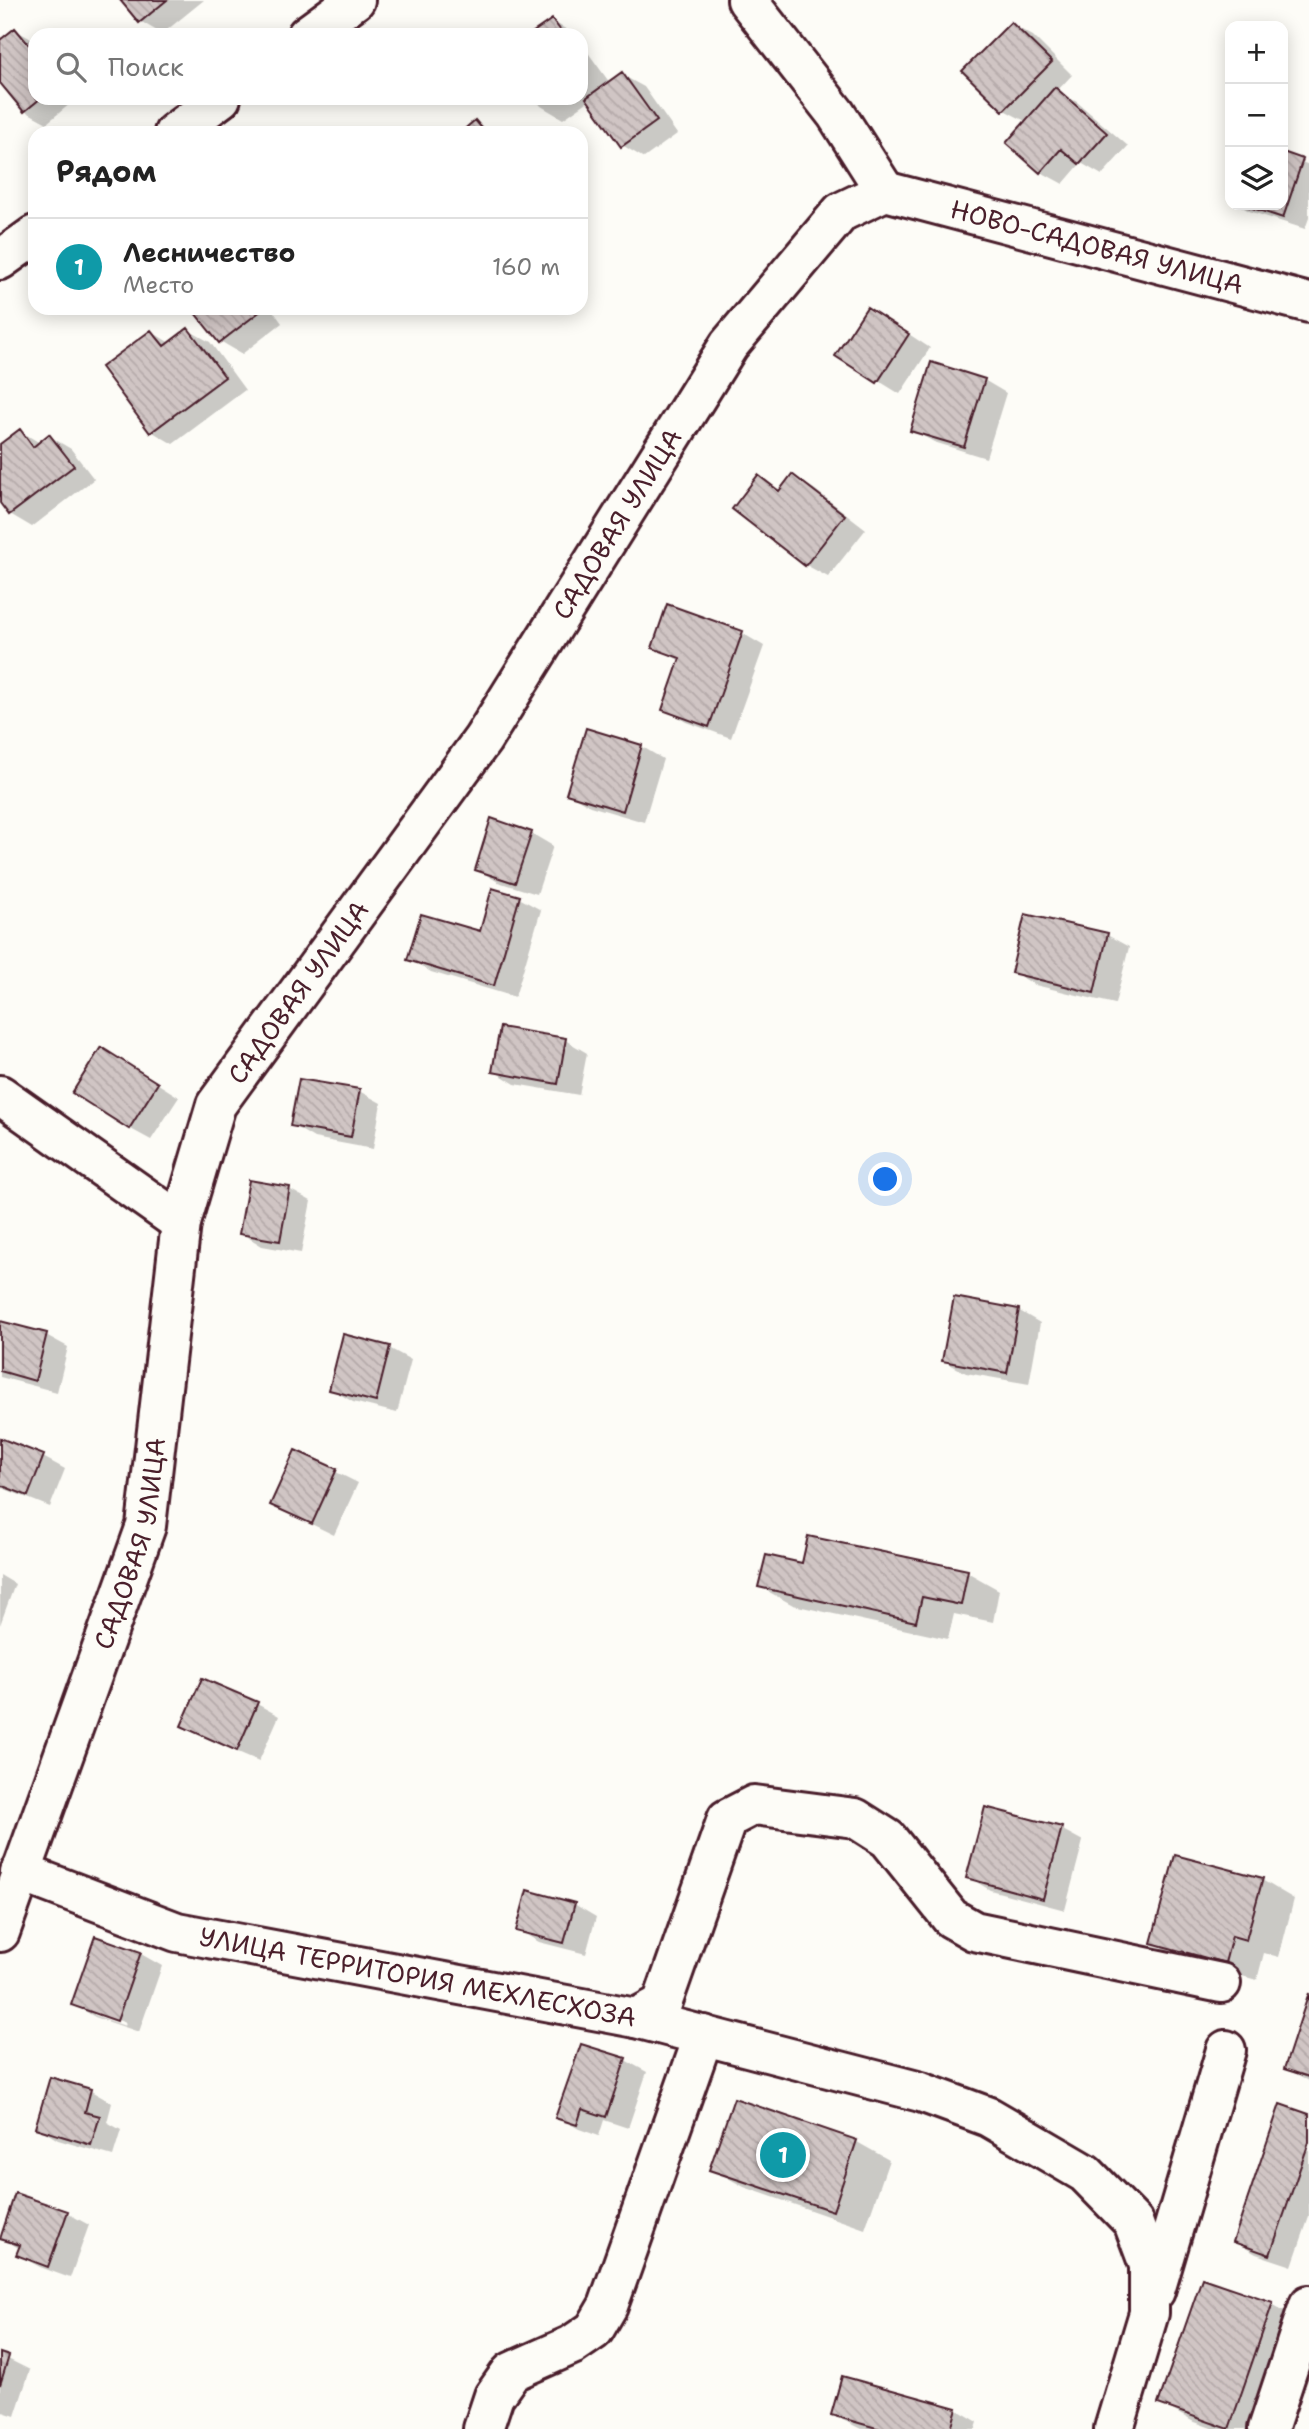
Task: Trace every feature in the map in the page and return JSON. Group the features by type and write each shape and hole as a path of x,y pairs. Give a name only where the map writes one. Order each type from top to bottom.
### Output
{"street":[{"path":"317,28 355,0"},
{"path":"747,0 836,114 885,191"},
{"path":"183,126 211,105"},
{"name":"НОВО-САДОВАЯ УЛИЦА","path":"885,191 1309,303"},
{"name":"САДОВАЯ УЛИЦА","path":"0,1932 146,1526 181,1223 216,1105 483,739 729,345 841,212 885,191"},
{"path":"0,260 28,240"},
{"path":"0,1095 181,1223"},
{"name":"УЛИЦА ТЕРРИТОРИЯ МЕХЛЕСХОЗА","path":"20,1872 177,1932 636,2018 662,2004 727,1819 754,1805 855,1818 888,1839 951,1918 974,1931 1221,1983"},
{"path":"636,2018 921,2092 989,2117 1085,2173 1133,2222 1149,2265 1149,2313"},
{"path":"482,2429 494,2396 511,2372 572,2345 594,2330 608,2306 704,2035"},
{"path":"1114,2429 1226,2050"},
{"path":"1268,2429 1309,2305"}],"building":[{"path":"120,0 167,0 139,23"},
{"path":"552,19 559,28 539,28"},
{"path":"1011,22 1052,62 1003,111 962,71"},
{"path":"15,28 28,44 28,105 32,105 24,112 0,83 0,40"},
{"path":"622,72 657,121 621,147 588,101 588,97"},
{"path":"1055,87 1107,133 1079,164 1061,149 1040,173 1006,143"},
{"path":"475,120 480,126 468,126"},
{"path":"1288,154 1303,159 1288,203"},
{"path":"1258,210 1286,210 1283,218"},
{"path":"867,307 909,334 877,383 835,356"},
{"path":"197,315 255,315 219,343"},
{"path":"188,328 225,377 150,433 101,367 151,330 164,346"},
{"path":"931,362 985,379 964,447 910,431"},
{"path":"20,429 33,447 49,434 74,466 9,515 0,503 0,444"},
{"path":"792,474 845,515 805,566 732,509 758,475 779,491"},
{"path":"667,604 743,631 709,727 662,710 680,658 652,648"},
{"path":"586,728 642,745 623,811 566,794"},
{"path":"491,818 532,832 515,883 475,870"},
{"path":"492,888 520,896 494,986 407,960 421,914 480,931"},
{"path":"1025,914 1108,933 1094,993 1011,973"},
{"path":"500,1027 566,1038 558,1084 492,1072"},
{"path":"101,1047 158,1083 129,1129 72,1093"},
{"path":"299,1079 360,1089 351,1137 290,1126"},
{"path":"249,1180 290,1187 280,1241 239,1234"},
{"path":"954,1297 1019,1309 1007,1373 942,1361"},
{"path":"0,1321 47,1333 35,1381 0,1371"},
{"path":"343,1334 390,1346 376,1402 329,1390"},
{"path":"0,1438 44,1455 28,1496 0,1485"},
{"path":"295,1450 337,1469 312,1524 270,1505"},
{"path":"808,1536 968,1570 961,1605 922,1597 916,1622 758,1587 766,1555 802,1563"},
{"path":"202,1678 258,1702 237,1751 181,1726"},
{"path":"985,1807 1062,1827 1043,1899 966,1878"},
{"path":"1175,1855 1263,1878 1246,1940 1232,1936 1225,1963 1151,1943"},
{"path":"527,1890 575,1903 564,1943 516,1931"},
{"path":"95,1936 141,1952 117,2021 71,2005"},
{"path":"1309,1993 1309,2077 1284,2069"},
{"path":"581,2044 626,2058 606,2117 582,2109 577,2125 555,2118"},
{"path":"50,2077 91,2089 85,2112 100,2116 91,2145 35,2128"},
{"path":"734,2098 857,2140 833,2211 709,2170"},
{"path":"1280,2104 1309,2114 1309,2142 1270,2255 1233,2242"},
{"path":"15,2193 68,2211 48,2267 16,2255 20,2245 0,2239"},
{"path":"1202,2278 1273,2302 1229,2429 1158,2404"},
{"path":"0,2353 9,2356 0,2385"},
{"path":"842,2376 957,2408 951,2429 880,2429 831,2415"}],"place":[{"name":"Лесничество","path":"783,2155"}]}
